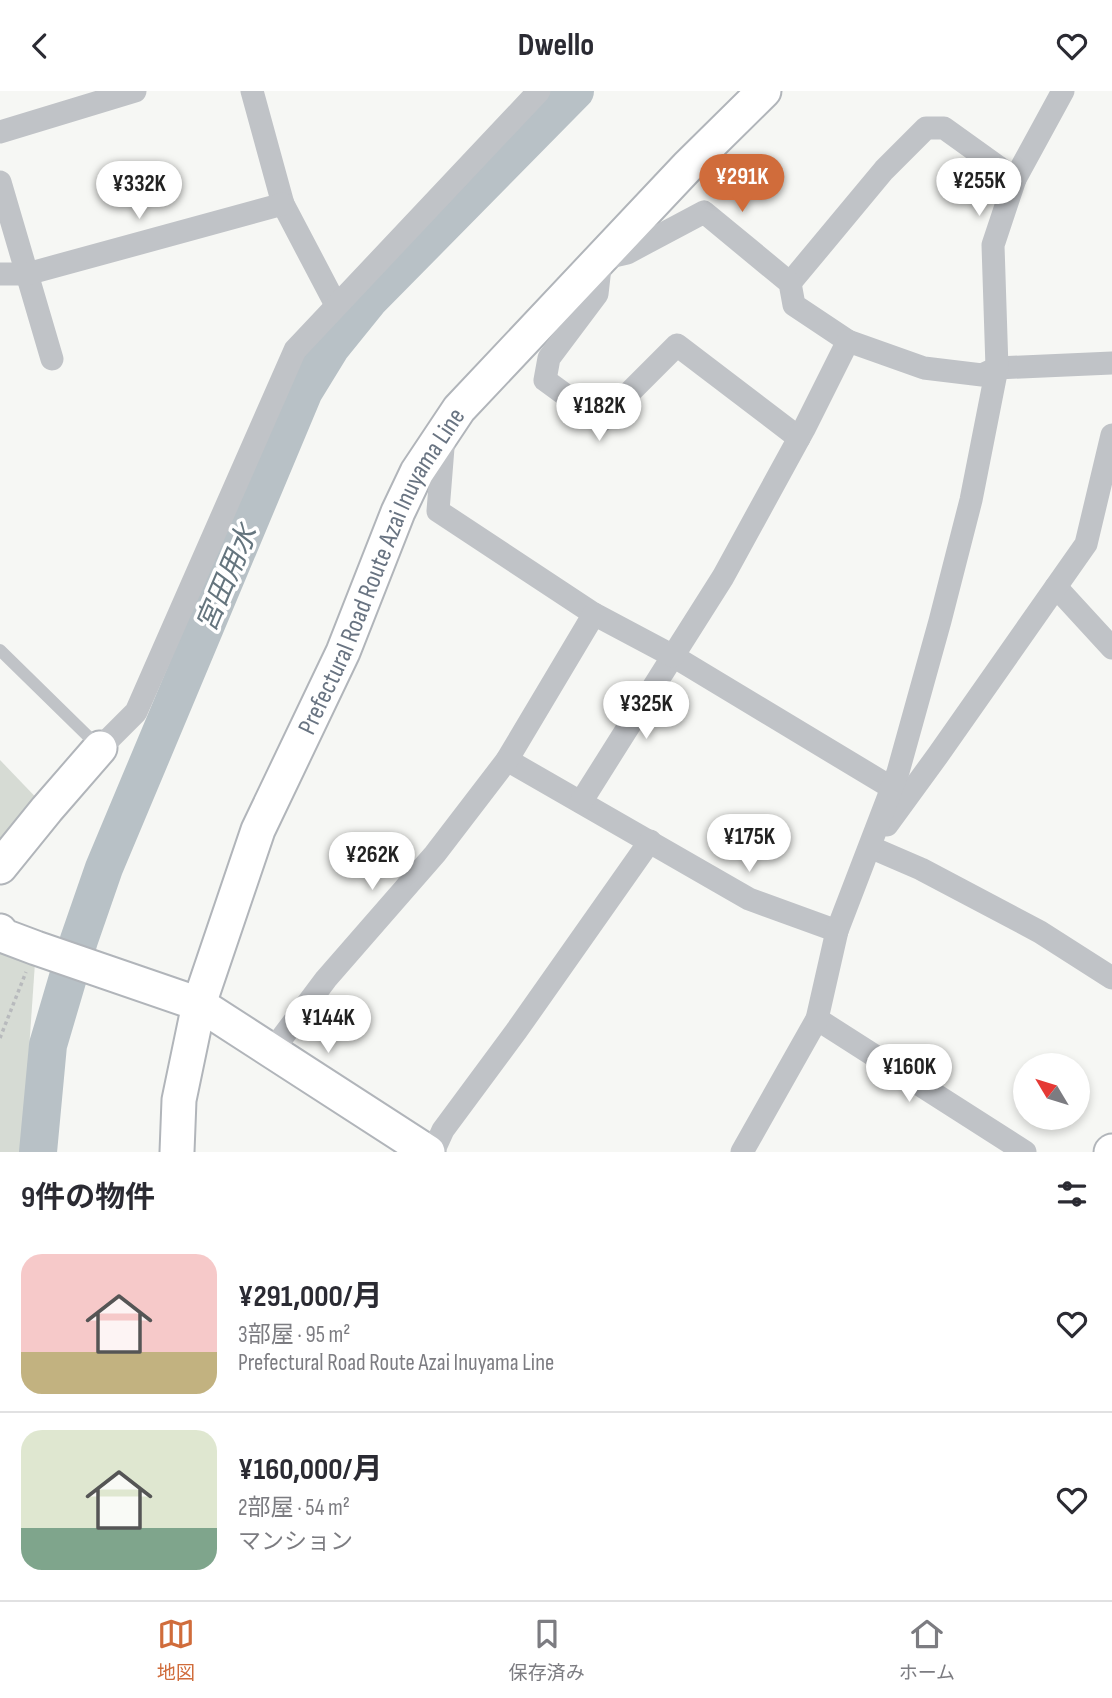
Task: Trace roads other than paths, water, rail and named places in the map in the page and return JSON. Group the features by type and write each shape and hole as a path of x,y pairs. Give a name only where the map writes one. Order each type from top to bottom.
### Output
{"main road":[{"name":"Prefectural Road Route Azai Inuyama Line","path":"177,1152 179,1100 199,1004 258,830 343,652 398,512 417,472 459,409 687,167 764,91"},
{"path":"0,867 100,748"},
{"path":"0,931 4,936 36,948 199,1004 430,1152"}],"street":[{"path":"0,132 134,91"},
{"path":"252,91 283,204 336,305"},
{"path":"100,748 136,712 295,350 539,91"},
{"path":"746,1151 817,1019 837,930 892,788 971,501 997,368 993,245 1015,179 1063,91"},
{"path":"790,283 884,170 926,128 944,128 1015,179"},
{"path":"0,182 52,359"},
{"path":"0,274 27,274 283,204"},
{"path":"799,438 677,345 601,421 545,380 549,358 597,294 601,259 627,253 705,212 790,283 794,305 848,341 925,368 982,375 997,368 1112,363"},
{"path":"581,802 723,577 799,438 848,341"},
{"path":"444,431 438,510 594,614 673,656 892,788"},
{"path":"870,847 1086,544 1112,435"},
{"path":"1056,587 1112,648"},
{"path":"272,1051 326,979 435,854 507,760 594,614"},
{"path":"507,760 748,899 837,930"},
{"path":"430,1152 650,841"},
{"path":"870,847 921,869 1040,932 1112,978"},
{"path":"817,1019 1025,1152"}],"lane":[{"path":"0,650 100,748"}],"waterway":[{"name":"宮田用水","path":"38,1152 48,1045 79,940 104,868 304,391 331,347 369,300 575,91"}]}
